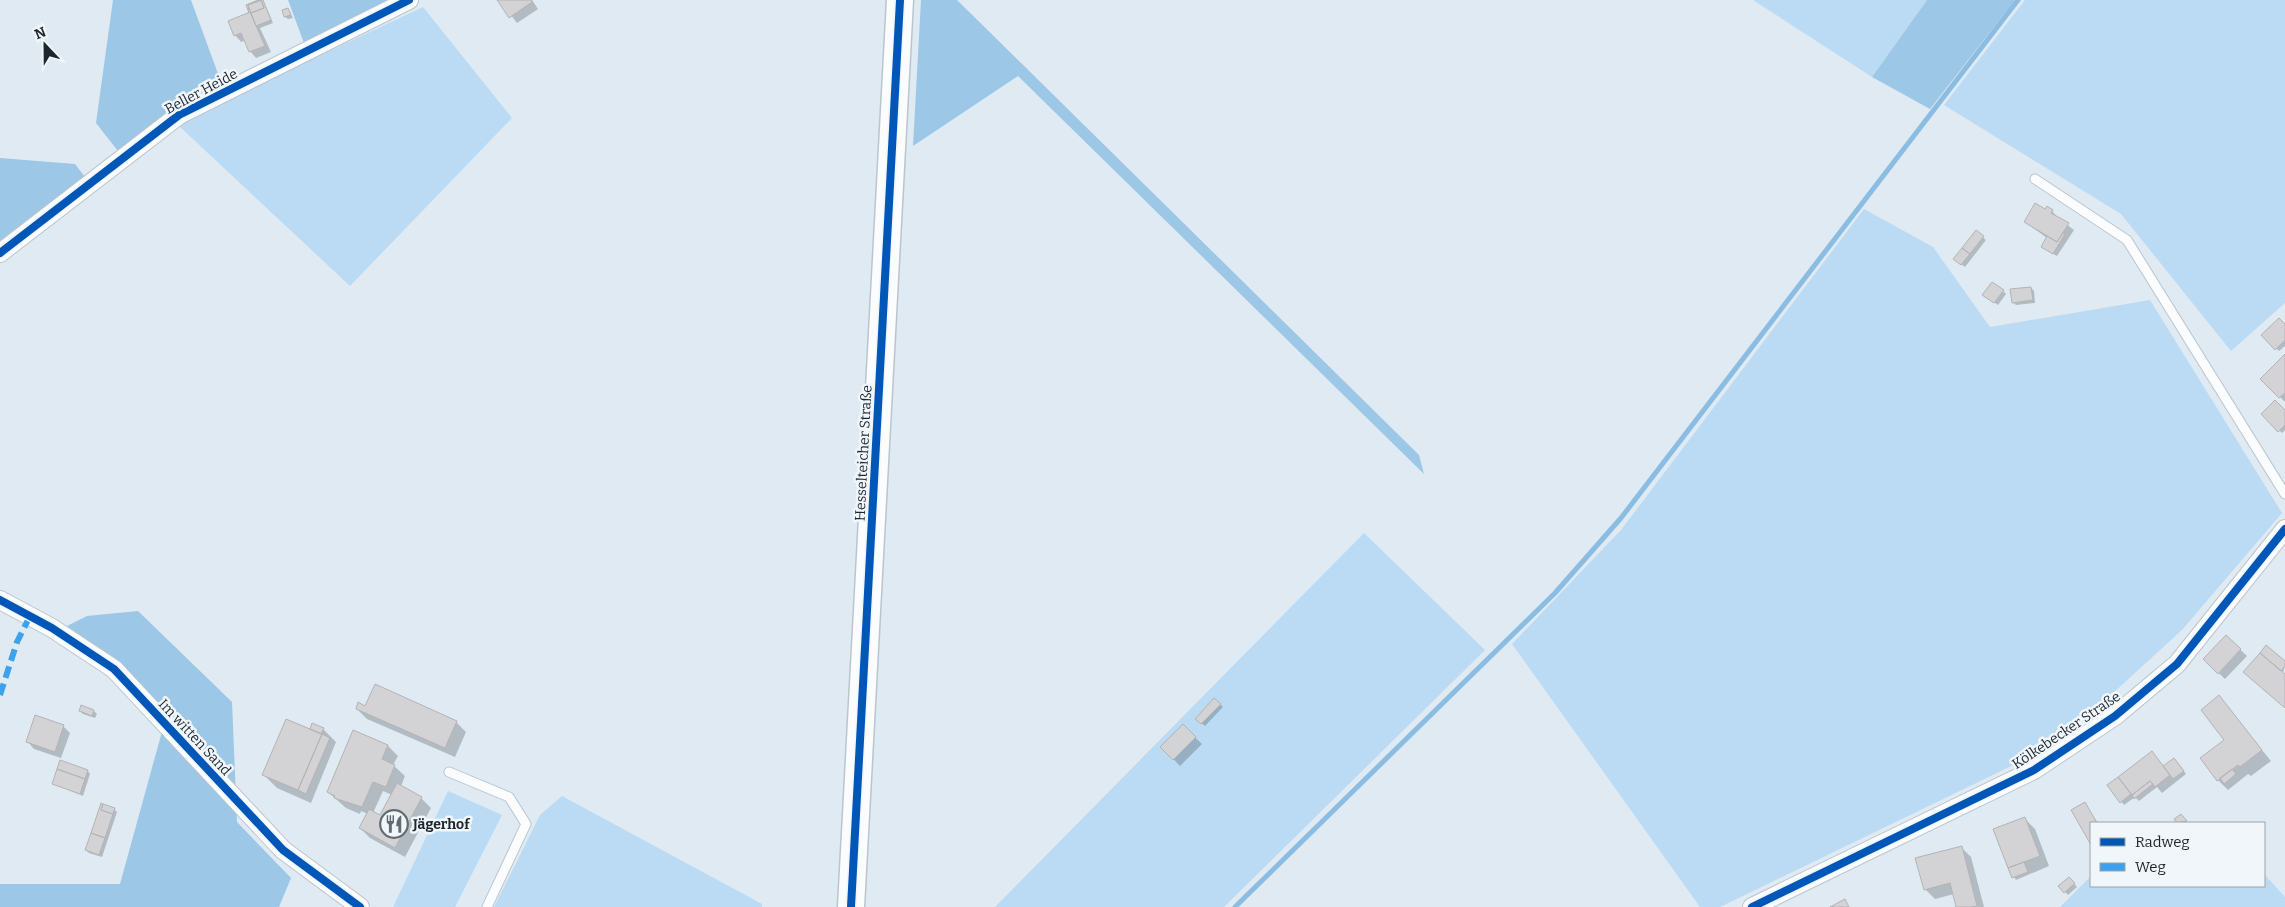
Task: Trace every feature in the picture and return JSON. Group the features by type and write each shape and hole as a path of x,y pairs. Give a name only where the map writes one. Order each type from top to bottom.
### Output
{"street":[{"name":"Beller Heide","path":"0,253 179,115 410,0"},
{"name":"Hesselteicher Straße","path":"851,907 900,0"},
{"name":"Kölkebecker Straße","path":"1752,907 2034,770 2115,716 2177,664 2285,529"},
{"name":"Im witten Sand","path":"0,600 52,628 114,669 284,850 360,907"}],"lane":[{"path":"2036,179 2127,240 2285,494"},
{"path":"449,772 510,797 526,824 487,907"}],"shaded area":[{"path":"113,0 191,0 221,82 174,108 118,151 96,123"},
{"path":"288,0 391,0 304,43"},
{"path":"921,0 957,0 1419,455 1424,474 1018,76 913,146"},
{"path":"1753,0 1927,0 1872,77"},
{"path":"1927,0 2015,0 1930,109 1872,77"},
{"path":"2025,0 2285,0 2285,303 2231,351 2121,214 1944,105"},
{"path":"423,7 512,118 350,286 179,126 236,95"},
{"path":"0,158 75,164 85,177 0,243"},
{"path":"1864,209 1933,247 1990,327 2150,300 2282,513 2182,630 2112,694 2030,757 1720,907 1700,907 1512,644 1621,530"},
{"path":"1364,533 1485,650 1224,907 995,907"},
{"path":"138,611 232,702 237,822 291,878 279,907 0,907 0,884 120,884 166,717 124,666 67,626 87,616"},
{"path":"448,791 502,815 455,907 393,907"},
{"path":"562,796 762,904 762,907 494,907 540,815"},
{"path":"2265,875 2285,897 2285,907 2060,907 2090,877 2090,887 2265,887"}],"building":[{"path":"261,0 248,5 249,13 246,5"},
{"path":"261,0 263,0 271,20 256,26 251,13 264,8"},
{"path":"261,0 264,8 251,13 248,5"},
{"path":"497,0 531,0 532,2 509,18"},
{"path":"288,8 291,15 284,17 282,10"},
{"path":"250,12 265,46 249,52 241,33 234,36 228,21"},
{"path":"2035,203 2045,209 2047,206 2053,210 2051,213 2069,223 2057,242 2024,222"},
{"path":"1976,230 1984,236 1970,254 1962,248"},
{"path":"2063,233 2065,234 2053,254 2041,247 2047,236 2057,242"},
{"path":"1962,248 1970,254 1961,265 1953,259"},
{"path":"1992,282 2004,290 1994,303 1982,295"},
{"path":"2031,287 2033,300 2012,303 2010,289"},
{"path":"2279,318 2285,324 2285,340 2275,350 2261,335"},
{"path":"2285,354 2285,393 2279,398 2260,379"},
{"path":"2275,400 2285,410 2285,425 2278,432 2261,414"},
{"path":"2226,635 2241,649 2218,674 2203,659"},
{"path":"2266,645 2285,661 2285,666 2281,671 2260,653"},
{"path":"2260,653 2285,674 2285,708 2243,672"},
{"path":"375,684 457,721 445,748 356,709 358,702 365,706"},
{"path":"2219,695 2262,750 2240,767 2238,765 2217,781 2200,758 2224,740 2201,710"},
{"path":"1214,698 1221,704 1201,724 1195,719"},
{"path":"81,705 94,710 92,716 79,711"},
{"path":"35,715 64,725 55,752 26,742"},
{"path":"286,719 322,734 298,790 262,775"},
{"path":"312,723 324,728 321,734 310,729"},
{"path":"1183,724 1196,737 1173,760 1160,747"},
{"path":"353,730 388,745 382,759 395,765 386,787 373,782 362,807 334,798 335,796 327,792"},
{"path":"322,734 330,738 306,794 298,790"},
{"path":"2152,751 2170,775 2155,787 2150,781 2132,795 2118,777"},
{"path":"2174,758 2184,771 2173,779 2163,766"},
{"path":"60,760 88,770 85,779 57,769"},
{"path":"57,769 85,779 80,794 52,784"},
{"path":"2232,769 2236,774 2224,784 2220,778"},
{"path":"2118,777 2131,794 2120,803 2107,785"},
{"path":"2150,781 2153,784 2134,799 2132,795"},
{"path":"397,783 422,797 395,848 359,828 369,809 380,815"},
{"path":"2085,802 2096,822 2090,822 2090,843 2071,810"},
{"path":"101,803 103,804 101,810 113,814 105,838 91,833"},
{"path":"103,804 115,808 113,814 101,810"},
{"path":"2181,814 2187,821 2176,822 2174,819"},
{"path":"2025,817 2040,856 2008,868 1993,829"},
{"path":"91,833 105,838 99,855 85,850"},
{"path":"1962,846 1977,906 1956,907 1950,883 1924,890 1915,858"},
{"path":"2024,862 2028,872 2012,878 2008,868"},
{"path":"2069,877 2075,883 2064,893 2058,886"},
{"path":"1845,899 1849,907 1830,907"}],"waterway":[{"path":"1235,907 1555,593 1621,518 2018,0"}],"marked path":[{"path":"0,695 17,642 30,616"}],"cycle path":[{"path":"0,253 179,115 409,0"},
{"path":"851,907 900,0"},
{"path":"1752,907 2034,770 2115,716 2177,664 2285,529"},
{"path":"0,600 52,628 114,669 283,850 360,907"}],"place":[{"name":"Jägerhof","path":"394,824"}]}
